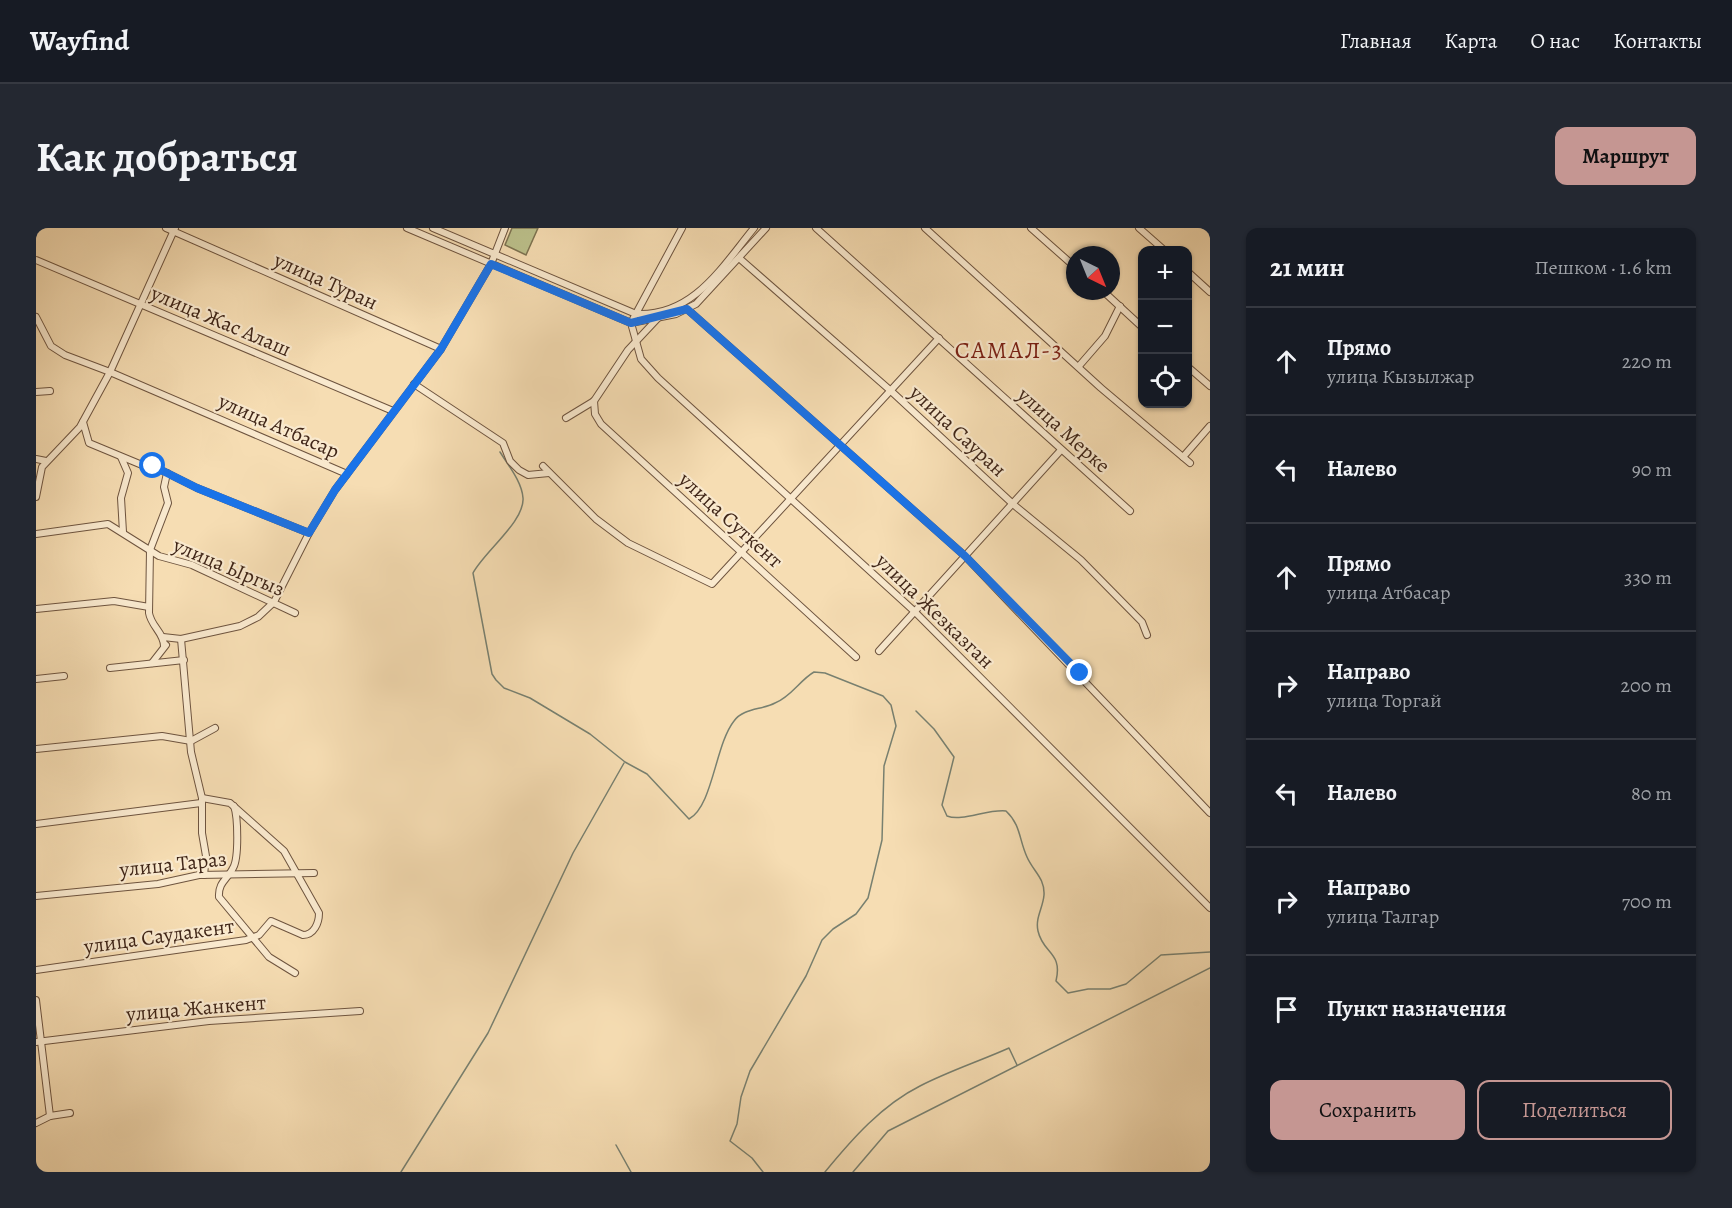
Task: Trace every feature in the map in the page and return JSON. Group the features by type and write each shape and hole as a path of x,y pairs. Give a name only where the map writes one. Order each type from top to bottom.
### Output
{"street":[{"name":"улица Туран","path":"166,228 441,349"},
{"path":"407,228 631,323 687,309 701,299 766,228"},
{"path":"433,228 636,314 653,313 692,299 754,228"},
{"name":"улица Атбасар","path":"36,316 51,345 59,352 347,474 441,349 491,264 505,228"},
{"path":"631,323 682,228"},
{"name":"улица Мерке","path":"816,228 1130,511"},
{"path":"925,228 1190,463"},
{"path":"1030,228 1066,259"},
{"path":"1139,228 1159,246"},
{"path":"36,497 40,471 46,461 76,432 84,420 110,372 175,230"},
{"name":"улица Сауран","path":"739,258 891,391 1014,505 1112,589 1142,622 1147,635"},
{"name":"улица Жас Алаш","path":"36,260 393,411"},
{"path":"1192,276 1210,292"},
{"path":"1113,300 1138,322"},
{"path":"1079,366 1105,336 1120,306"},
{"path":"687,309 965,556 1210,813"},
{"path":"566,418 594,401 634,343 658,318"},
{"path":"631,323 636,332 634,343"},
{"path":"543,466 596,519 628,543 712,584 939,338"},
{"name":"улица Жезказган","path":"634,343 640,359 658,378 914,612 1210,908"},
{"path":"1192,370 1210,386"},
{"path":"414,384 503,443 510,461 519,470 528,475 549,472"},
{"path":"36,392 50,391"},
{"name":"улица Суткент","path":"594,401 594,414 601,424 856,657"},
{"path":"84,420 83,430 89,443 142,465 153,466 197,488 309,533"},
{"path":"1183,457 1210,426"},
{"path":"879,651 1014,505 1061,450"},
{"path":"120,457 128,473 122,498 123,532"},
{"path":"36,459 46,461"},
{"path":"164,646 163,637 151,621 149,607 150,550 168,503 164,487 167,473"},
{"path":"163,637 181,639 240,626 258,617 274,602 309,533 347,474"},
{"path":"36,534 110,524 121,519"},
{"name":"улица Ыргыз","path":"110,524 159,556 192,565 295,613"},
{"path":"36,609 114,601 149,607"},
{"path":"151,664 164,646 173,639"},
{"path":"181,639 190,741 201,800 206,856 204,875"},
{"path":"110,668 184,660"},
{"path":"36,679 64,676"},
{"path":"36,749 162,736 190,741 215,728"},
{"path":"36,824 201,800 224,801 234,806 284,851 298,873"},
{"path":"234,806 237,815 235,862 220,886 219,897 269,957 295,973"},
{"name":"улица Саудакент","path":"36,969 236,942 254,938 273,921 296,933 308,935 319,921 319,913 298,873"},
{"name":"улица Тараз","path":"36,896 158,884 204,875 314,873"},
{"path":"236,942 242,927"},
{"path":"36,1000 38,1042 50,1116"},
{"name":"улица Жанкент","path":"38,1042 209,1021 360,1011"},
{"path":"36,1123 50,1116 70,1113"}],"green space":[{"path":"512,228 538,228 526,255 505,245"}],"waterway":[{"path":"500,452 517,480 523,498 518,516 473,573 492,674 504,688 530,698 590,734 625,762 647,774 689,819 697,812 709,789 722,745 734,721 742,714 781,700 814,672 825,673 883,696 891,705 896,726 884,766 882,840 868,898 856,914 833,929 822,940 806,976 750,1071 741,1097 737,1124 730,1141 752,1158 763,1172"},
{"path":"916,711 934,729 954,757 942,805 947,816 960,817 1006,811 1017,827 1029,862 1043,884 1044,895 1038,922 1040,939 1055,958 1056,981 1068,993 1088,989 1110,989 1126,984 1161,955 1210,952"},
{"path":"401,1172 488,1033 573,853 624,763"},
{"path":"853,1172 888,1131 1210,968"},
{"path":"825,1172 857,1135 880,1113 920,1086 1009,1048 1017,1065"},
{"path":"616,1145 631,1172"}],"district":[{"name":"САМАЛ-3","path":"1009,350"}],"route":[{"path":"153,466 197,488 309,533 335,490 441,349 491,264 631,323 676,314 687,309 965,556 1080,673"}]}
